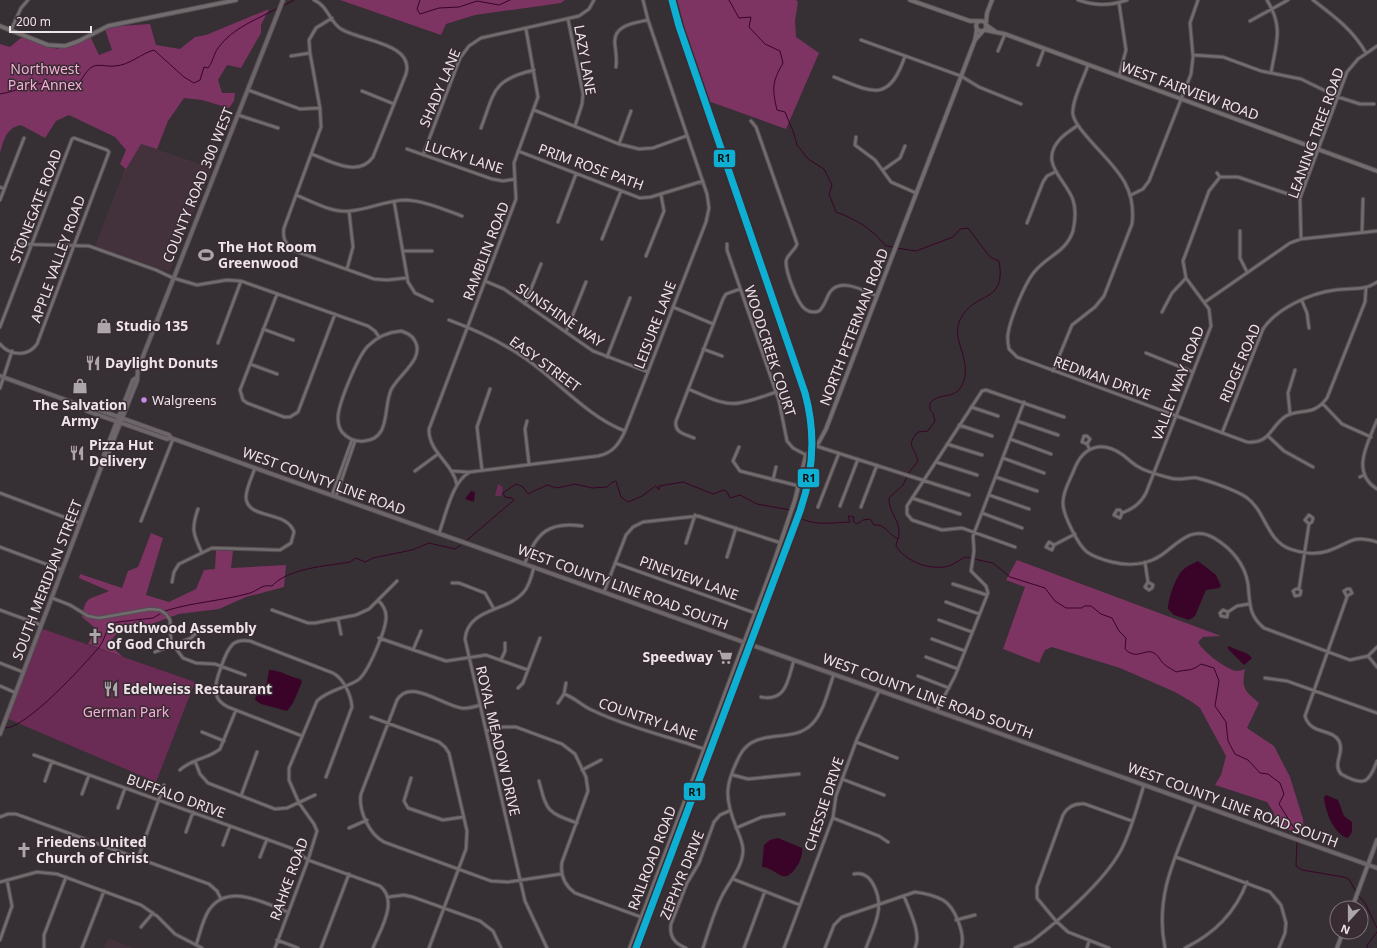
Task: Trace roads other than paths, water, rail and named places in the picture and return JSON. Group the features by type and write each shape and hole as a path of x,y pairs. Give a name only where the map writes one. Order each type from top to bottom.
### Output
{"main road":[{"name":"COUNTY ROAD 300 WEST","path":"118,422 137,381 136,378 138,368 283,0"},
{"name":"WEST COUNTY LINE ROAD","path":"1,379 120,417 169,435 172,438 471,544"},
{"name":"WEST COUNTY LINE ROAD","path":"85,407 87,411 167,439 172,438"},
{"name":"SOUTH MERIDIAN STREET","path":"0,734 105,457 107,456 118,422"},
{"name":"WEST COUNTY LINE ROAD SOUTH","path":"471,544 1377,868"}],"street":[{"path":"11,30 21,8 28,0"},
{"path":"212,0 213,5"},
{"path":"0,28 11,30 48,45 65,46 108,26 236,0"},
{"path":"312,154 345,167 353,167 368,162 373,156 406,74 406,61 397,50 345,31 332,18 324,6 314,0"},
{"name":"SHADY LANE","path":"423,155 463,52 482,38 568,19 586,12 594,0"},
{"name":"LEISURE LANE","path":"470,472 607,453 619,444 673,308 708,213 708,199 703,181 686,136 648,20 643,0"},
{"path":"910,0 970,21 980,21"},
{"path":"987,13 992,0"},
{"path":"1078,0 1093,5 1119,3 1127,0"},
{"path":"1131,194 1143,188 1149,181 1191,74 1193,56 1190,23 1198,0"},
{"path":"1266,0 1272,10 1278,27 1270,73"},
{"path":"1250,21 1288,0"},
{"path":"1313,0 1340,20 1358,39 1366,53"},
{"path":"1119,3 1126,50 1119,76"},
{"name":"NORTH PETERMAN ROAD","path":"806,455 816,446 826,429 975,40 977,27 987,13"},
{"name":"NORTH PETERMAN ROAD","path":"975,40 984,30 987,13"},
{"path":"332,18 318,27 313,33 309,42 322,127 284,228 284,238 288,246 294,250 380,280 406,278"},
{"name":"LAZY LANE","path":"568,19 583,94 582,104 575,126"},
{"path":"616,67 614,39 618,31 626,25 648,20"},
{"path":"970,21 977,27"},
{"name":"WEST FAIRVIEW ROAD","path":"980,21 996,32"},
{"name":"WEST FAIRVIEW ROAD","path":"977,27 984,30 1005,34 1088,66 1377,171"},
{"name":"RAMBLIN ROAD","path":"457,485 451,470 438,454 430,440 430,426 516,199 514,165 534,110 538,94 526,29"},
{"path":"998,51 1005,34"},
{"path":"861,40 961,76 979,87 1021,104"},
{"name":"LEANING TREE ROAD","path":"1301,239 1300,198 1347,72 1358,59 1377,46"},
{"path":"1038,65 1044,49"},
{"path":"291,56 310,53"},
{"path":"834,77 869,90 880,90 895,80 905,56"},
{"path":"1193,56 1223,57 1252,68 1301,79 1338,97 1360,104 1374,104"},
{"path":"1053,371 1072,325 1095,307 1104,296 1132,224 1133,213 1131,194 1125,180 1078,125 1074,118 1073,108 1088,66"},
{"path":"481,128 498,87 511,76 534,70"},
{"path":"248,90 300,109 320,108"},
{"path":"362,92 394,104"},
{"path":"534,110 619,144 638,150 647,149 686,136"},
{"path":"619,144 631,111"},
{"path":"238,115 278,128"},
{"path":"751,121 756,127 797,244 795,250 788,257 786,262 790,278 802,306 810,312 819,311 832,291 842,286 851,286 877,296"},
{"path":"1027,223 1044,180 1055,172 1052,161 1057,145 1061,139 1078,125"},
{"path":"856,137 855,145 875,160 891,182 917,193"},
{"path":"0,200 24,138"},
{"name":"APPLE VALLEY ROAD","path":"12,351 25,354 32,351 37,344 109,152 74,138"},
{"name":"STONEGATE ROAD","path":"0,327 74,138"},
{"path":"882,170 900,158 904,146"},
{"name":"LUCKY LANE","path":"407,149 496,180 515,178"},
{"name":"PRIM ROSE PATH","path":"518,151 642,198 661,195 703,181"},
{"name":"REDMAN DRIVE","path":"1055,172 1073,200 1075,214 1073,229 1069,239 1059,252 1036,269 1029,279 1008,333 1009,349 1012,353 1017,357 1053,371 1247,442 1255,443 1268,436"},
{"path":"1217,173 1220,177"},
{"path":"558,222 576,174"},
{"path":"1162,312 1169,297 1186,278 1184,265 1185,253 1209,191 1220,177 1238,176 1300,198"},
{"path":"0,187 4,189"},
{"path":"602,239 621,191"},
{"path":"296,194 333,209 349,211 394,201 415,201 462,216"},
{"path":"646,256 663,214 664,206 661,195"},
{"path":"1362,232 1363,199"},
{"path":"394,201 406,278 413,291 432,301"},
{"path":"347,269 353,247 349,211"},
{"path":"1240,231 1240,258 1247,272"},
{"path":"1205,302 1277,251 1301,239 1362,232 1377,232"},
{"path":"16,244 89,246 156,270 173,278 197,285 227,280 241,281 368,326 375,330 379,337"},
{"name":"WOODCREEK COURT","path":"727,244 727,250 776,392 782,412 787,441 793,448 806,455"},
{"path":"403,251 432,251"},
{"path":"525,304 541,264"},
{"name":"VALLEY WAY ROAD","path":"1122,513 1133,508 1142,501 1212,323 1211,312 1186,278"},
{"path":"218,343 241,281"},
{"name":"SUNSHINE WAY","path":"485,281 504,289 593,351 648,372"},
{"path":"566,332 586,282"},
{"name":"RIDGE ROAD","path":"1222,433 1263,329 1275,315 1302,300 1324,291 1366,288 1377,282"},
{"path":"694,438 679,432 675,426 724,296 740,288"},
{"path":"1312,467 1284,451 1268,436 1277,424 1290,414 1307,412 1323,404 1330,394 1365,302 1366,288"},
{"path":"277,294 240,390 243,400 284,417 290,417 298,412 335,314"},
{"path":"608,357 630,298"},
{"path":"1302,300 1307,314 1309,328"},
{"path":"673,308 713,324"},
{"name":"EASY STREET","path":"449,320 478,331 525,359 606,423 625,431"},
{"path":"263,329 293,340"},
{"path":"395,332 407,333 416,343 417,355 413,363 398,378 390,392 386,407 385,424 381,432 372,439 355,441 340,430 338,414 359,358 368,346 379,337 395,332"},
{"path":"0,344 2,347 12,351 1,379 0,388"},
{"path":"703,349 722,356"},
{"path":"1146,353 1193,372"},
{"path":"250,364 277,374"},
{"path":"1290,414 1288,393 1295,370"},
{"path":"482,470 477,427 490,389"},
{"path":"688,389 721,402 730,403 744,402 776,392"},
{"path":"1015,547 959,527 944,530 912,520 906,512 912,498 980,393 984,390 1064,416"},
{"path":"937,710 958,669 987,595 988,589 973,574 972,563 975,532 1024,402"},
{"path":"1323,404 1342,424 1371,437"},
{"path":"971,407 998,416"},
{"path":"527,420 525,428 529,464"},
{"path":"1377,420 1362,462 1364,475 1370,484 1377,489"},
{"path":"1017,421 1058,435"},
{"path":"959,425 992,436"},
{"path":"141,521 172,438"},
{"path":"1010,439 1051,454"},
{"path":"334,496 338,476 352,440"},
{"path":"334,496 344,478 355,441"},
{"path":"947,444 982,455"},
{"path":"1087,444 1089,448"},
{"path":"816,446 969,495"},
{"path":"739,447 733,458 733,463 738,470 799,486"},
{"path":"1377,542 1369,540 1349,541 1321,553 1305,552 1289,548 1278,542 1270,533 1255,506 1243,496 1197,478 1171,479 1137,466 1116,452 1100,447 1089,448 1081,454 1063,500 1063,510 1075,534 1084,549 1094,556 1117,564 1129,565 1145,562 1159,556 1191,534 1210,536 1234,553 1243,566 1248,586 1249,604 1253,616 1264,628 1350,660 1368,656 1377,647"},
{"path":"818,507 838,453"},
{"path":"415,471 438,454"},
{"path":"744,642 781,543 799,486 806,455"},
{"path":"1003,458 1044,473"},
{"path":"840,506 858,459"},
{"path":"936,462 977,475"},
{"path":"861,507 877,465"},
{"path":"773,480 776,467"},
{"path":"172,582 174,572 179,564 202,553 217,548 280,550 291,543 294,532 289,523 257,512 248,505 246,497 255,468"},
{"path":"451,470 470,472"},
{"path":"439,533 457,485 461,478 470,472"},
{"path":"1360,477 1364,475"},
{"path":"338,476 344,478"},
{"path":"996,476 1037,491"},
{"path":"0,493 80,523"},
{"path":"989,495 1029,509"},
{"path":"912,498 960,514"},
{"path":"198,509 193,523 193,531 202,553"},
{"path":"982,513 1022,528"},
{"path":"604,592 626,535 636,525 647,521 695,515 781,543"},
{"path":"686,543 695,515"},
{"path":"525,563 533,543 544,532 551,528 566,524 582,526"},
{"path":"1299,589 1309,524"},
{"path":"727,557 736,528"},
{"path":"1054,545 1075,534"},
{"path":"0,547 63,570"},
{"path":"1145,562 1148,582"},
{"name":"PINEVIEW LANE","path":"615,563 755,613"},
{"name":"ROYAL MEADOW DRIVE","path":"534,567 524,593 475,618 468,627 465,639 528,911 547,948"},
{"path":"272,610 308,623 338,619 362,613 378,600 397,581"},
{"path":"452,583 459,583 485,592 494,609"},
{"path":"953,584 987,595"},
{"path":"1347,596 1304,712 1306,720 1311,726 1334,736 1339,740 1340,747 1337,766 1341,774 1357,781 1365,781 1371,777 1377,761"},
{"path":"52,598 70,605 88,616 99,618 150,609 160,610 166,614 170,620 170,638 173,646 180,656 187,661 196,663 210,663 245,675"},
{"name":"RAHKE ROAD","path":"274,948 308,860 317,831 314,824 299,803 288,773 317,701 324,695 359,679 367,670 386,616 384,607 378,600"},
{"path":"946,602 979,614"},
{"path":"1228,612 1234,607 1249,604"},
{"path":"0,610 42,625"},
{"path":"338,619 341,634"},
{"path":"939,620 972,632"},
{"path":"414,650 420,631"},
{"path":"155,652 191,638 195,634"},
{"path":"379,638 446,661 486,655 528,670"},
{"path":"518,688 523,682 540,638"},
{"path":"932,639 965,651"},
{"path":"302,736 223,705 215,693 216,683 230,647 238,641 248,640 333,673 341,679 351,700 352,708 326,777"},
{"name":"RAILROAD ROAD","path":"630,948 744,642"},
{"path":"501,660 505,651 505,643"},
{"path":"1368,656 1377,667"},
{"path":"926,658 958,669"},
{"path":"761,697 769,699 775,698 782,693 786,687 794,660"},
{"path":"0,663 24,672"},
{"path":"703,948 723,894 733,880 743,851 729,811 727,795 740,755 750,744 764,737 792,734 802,731 813,724 820,712 834,674"},
{"path":"918,676 949,688"},
{"path":"1265,678 1284,680 1377,713"},
{"path":"558,703 564,694 566,683"},
{"path":"0,686 16,693"},
{"name":"CHESSIE DRIVE","path":"784,948 833,818 835,797 856,742 879,690"},
{"path":"480,705 459,708 415,691 405,692 397,700 361,794 361,806 366,820 374,834 382,841 458,869 499,882 561,874"},
{"name":"COUNTRY LANE","path":"564,694 592,711 657,735 681,740 704,749"},
{"path":"180,770 184,766 215,753 220,749 236,710"},
{"path":"371,717 439,742 449,753 467,840 429,948"},
{"path":"486,731 503,727 516,728 567,746 575,754 588,782 588,791 562,862 561,874 567,886 575,893 641,917"},
{"path":"202,732 224,741"},
{"path":"856,742 897,758"},
{"path":"241,796 257,752"},
{"name":"BUFFALO DRIVE","path":"34,755 291,848 308,860 380,886 388,897"},
{"path":"582,770 601,760"},
{"path":"45,781 52,761"},
{"path":"195,761 204,780 279,810 299,803 315,795"},
{"path":"733,775 748,779 799,774"},
{"path":"82,794 89,775"},
{"path":"411,778 404,801 408,808 443,820 463,817"},
{"path":"842,779 884,795"},
{"path":"539,781 544,803 550,810 577,823"},
{"path":"138,858 164,785"},
{"path":"1015,948 1031,941 1056,921 1088,891 1114,860 1123,845 1144,785"},
{"path":"118,808 125,788"},
{"path":"1109,948 1068,932 1040,903 1036,889 1063,815 1068,808 1078,804 1085,804 1132,821"},
{"path":"1165,948 1161,922 1162,900 1196,804"},
{"name":"ZEPHYR DRIVE","path":"686,948 674,940 670,929 671,924 687,883 699,863 714,822 720,815 729,811"},
{"path":"186,832 193,812"},
{"path":"0,817 10,813 16,814 209,884 217,891 221,899"},
{"path":"736,828 762,817 784,814"},
{"path":"833,818 879,836 888,842"},
{"path":"349,828 366,820"},
{"path":"223,845 230,826"},
{"path":"260,857 267,839"},
{"path":"1355,900 1377,840"},
{"path":"1176,857 1248,882 1270,892 1281,905 1286,923 1285,933 1279,948"},
{"path":"0,882 39,872 49,872 66,877 141,905 153,912 175,934 202,948"},
{"path":"321,948 349,874"},
{"path":"854,874 863,874 869,878 879,904 878,913 866,948"},
{"path":"44,948 44,935 66,877"},
{"path":"0,940 12,906 7,880"},
{"path":"733,880 800,905"},
{"path":"1185,948 1222,924 1236,906 1248,882"},
{"path":"82,948 104,891"},
{"path":"744,948 765,891"},
{"path":"825,948 837,920 915,892 942,900 948,905 956,920 963,939 961,948"},
{"path":"373,948 388,909 388,897 404,895 444,908 485,924 493,931 501,948"},
{"path":"196,945 206,916 221,899 232,896 242,896 288,912"},
{"path":"904,896 916,934 917,941 915,948"},
{"path":"142,927 153,912"},
{"path":"956,920 975,916"},
{"path":"277,940 298,948"},
{"path":"1086,948 1089,941"}],"waterway":[{"path":"283,6 294,0"},
{"path":"420,0 417,9 420,14 439,8 459,7 477,1 499,5 510,0"},
{"path":"729,0 739,18 751,17 749,27 765,44 780,51 783,63 777,75 774,86 774,96 777,110 785,112 797,145 808,159 824,169 832,185 829,194 836,212 857,221 875,234 886,246 893,247"},
{"path":"0,94 43,83 53,83 70,89 74,88 87,71 94,66 120,65 130,62 154,50 184,77 194,83 200,80 204,67 208,68 218,48 230,35 238,29 278,8"},
{"path":"896,248 916,251 953,237 960,229 968,228 990,257 999,261 1000,275 998,285 994,291 973,304 960,320 958,335 965,368 965,376 962,385 955,393 938,398 930,403 930,410 933,413 935,421 928,431 918,432 912,440 911,444 918,461 908,474"},
{"path":"907,477 903,485 889,498 890,507 898,524 899,536 896,546 900,552 912,561 935,567 949,566 965,557 971,558"},
{"path":"467,540 514,500 512,498 505,497 503,493 516,484 523,487 528,494 547,485 557,488 575,484 592,488 607,487 616,481 621,497 628,502 642,496 656,486 659,490 659,486 683,482 713,494 724,490 730,498 740,495 757,504 790,510"},
{"path":"792,513 805,520 820,523 850,522 848,516 854,517 853,521 857,524 863,520 870,519 874,525 884,527 898,539"},
{"path":"165,611 250,593 263,587 272,586 288,575 308,569 350,562 356,558 365,562 373,558 412,550 429,543 455,549 461,545"},
{"path":"974,559 993,563 1010,577 1045,588 1055,601 1066,608 1082,608 1084,606 1091,606 1101,614 1112,618 1119,631 1126,638 1125,649 1133,654 1152,652 1165,665 1176,672 1192,669 1201,664 1214,668 1219,681 1215,706 1226,722 1228,741 1235,754 1248,760 1260,773 1268,774 1280,783 1284,794 1279,804 1294,828 1298,838"},
{"path":"5,728 14,726 27,718 55,694 82,667 100,646 109,623 153,618 160,614"},
{"path":"1297,841 1296,866 1302,870 1349,879 1356,892"},
{"path":"1358,895 1365,903 1377,928"},
{"path":"1367,948 1368,944 1377,932"}],"place":[{"name":"The Hot Room Greenwood","path":"206,255"},
{"name":"Studio 135","path":"104,326"},
{"name":"Daylight Donuts","path":"93,363"},
{"name":"The Salvation Army","path":"80,386"},
{"name":"Walgreens","path":"144,400"},
{"name":"Pizza Hut Delivery","path":"77,453"},
{"name":"Southwood Assembly of God Church","path":"95,636"},
{"name":"Speedway","path":"725,657"},
{"name":"Edelweiss Restaurant","path":"111,689"},
{"name":"Friedens United Church of Christ","path":"24,850"}],"park label":[{"name":"Northwest Park Annex","path":"45,78"},
{"name":"German Park","path":"126,712"}]}
